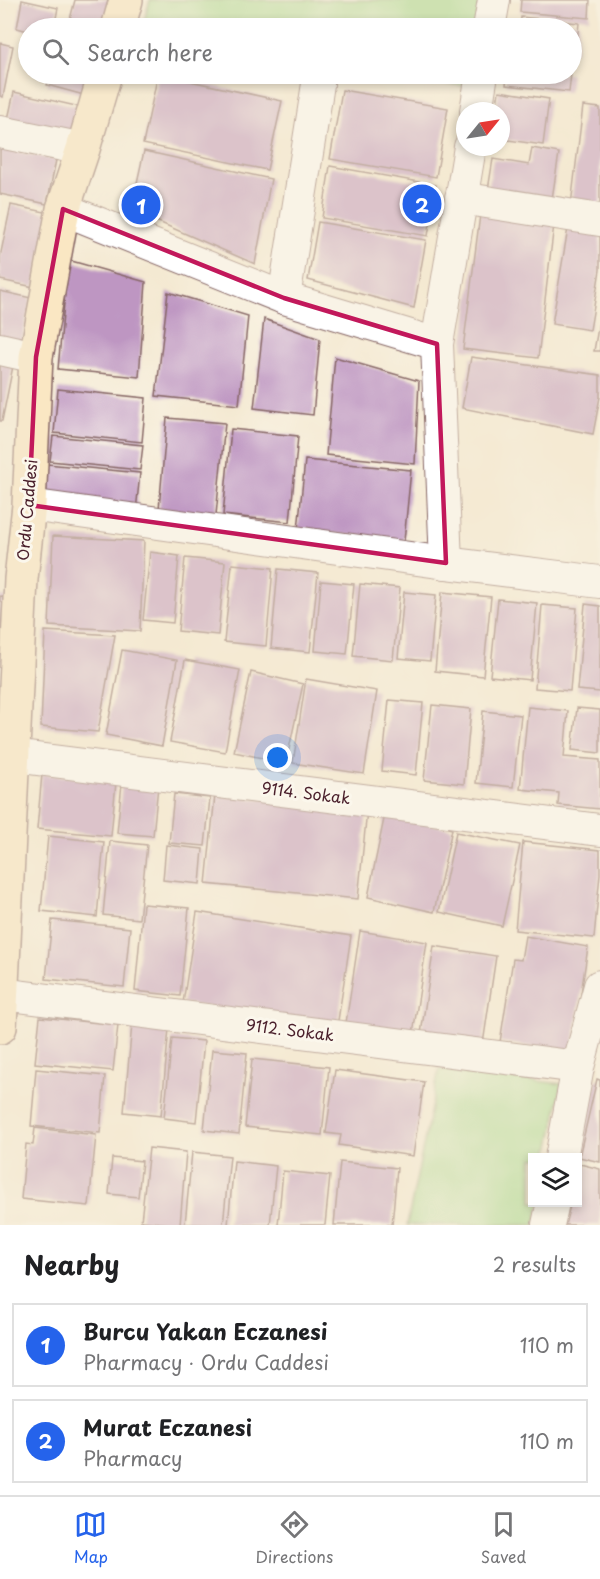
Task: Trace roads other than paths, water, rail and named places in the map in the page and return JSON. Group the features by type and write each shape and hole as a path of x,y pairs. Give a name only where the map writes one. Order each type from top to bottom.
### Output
{"main road":[{"path":"121,18 126,0"},
{"name":"Ordu Caddesi","path":"1,1010 8,768 10,579 29,505 36,357 63,209 102,84"}],"street":[{"path":"491,18 494,0"},
{"path":"284,298 318,84"},
{"path":"477,102 480,84"},
{"path":"0,132 83,149"},
{"path":"446,563 437,344 469,156"},
{"path":"462,198 600,220"},
{"path":"63,209 284,298 437,344"},
{"path":"0,348 36,357"},
{"path":"29,505 600,582"},
{"name":"9114. Sokak","path":"8,768 600,830"},
{"path":"562,1153 578,1067 600,986"},
{"name":"9112. Sokak","path":"1,1010 578,1067"},
{"path":"548,1225 552,1207"}],"place":[{"name":"Murat Eczanesi","path":"422,204"},
{"name":"Burcu Yakan Eczanesi","path":"141,205"}]}
